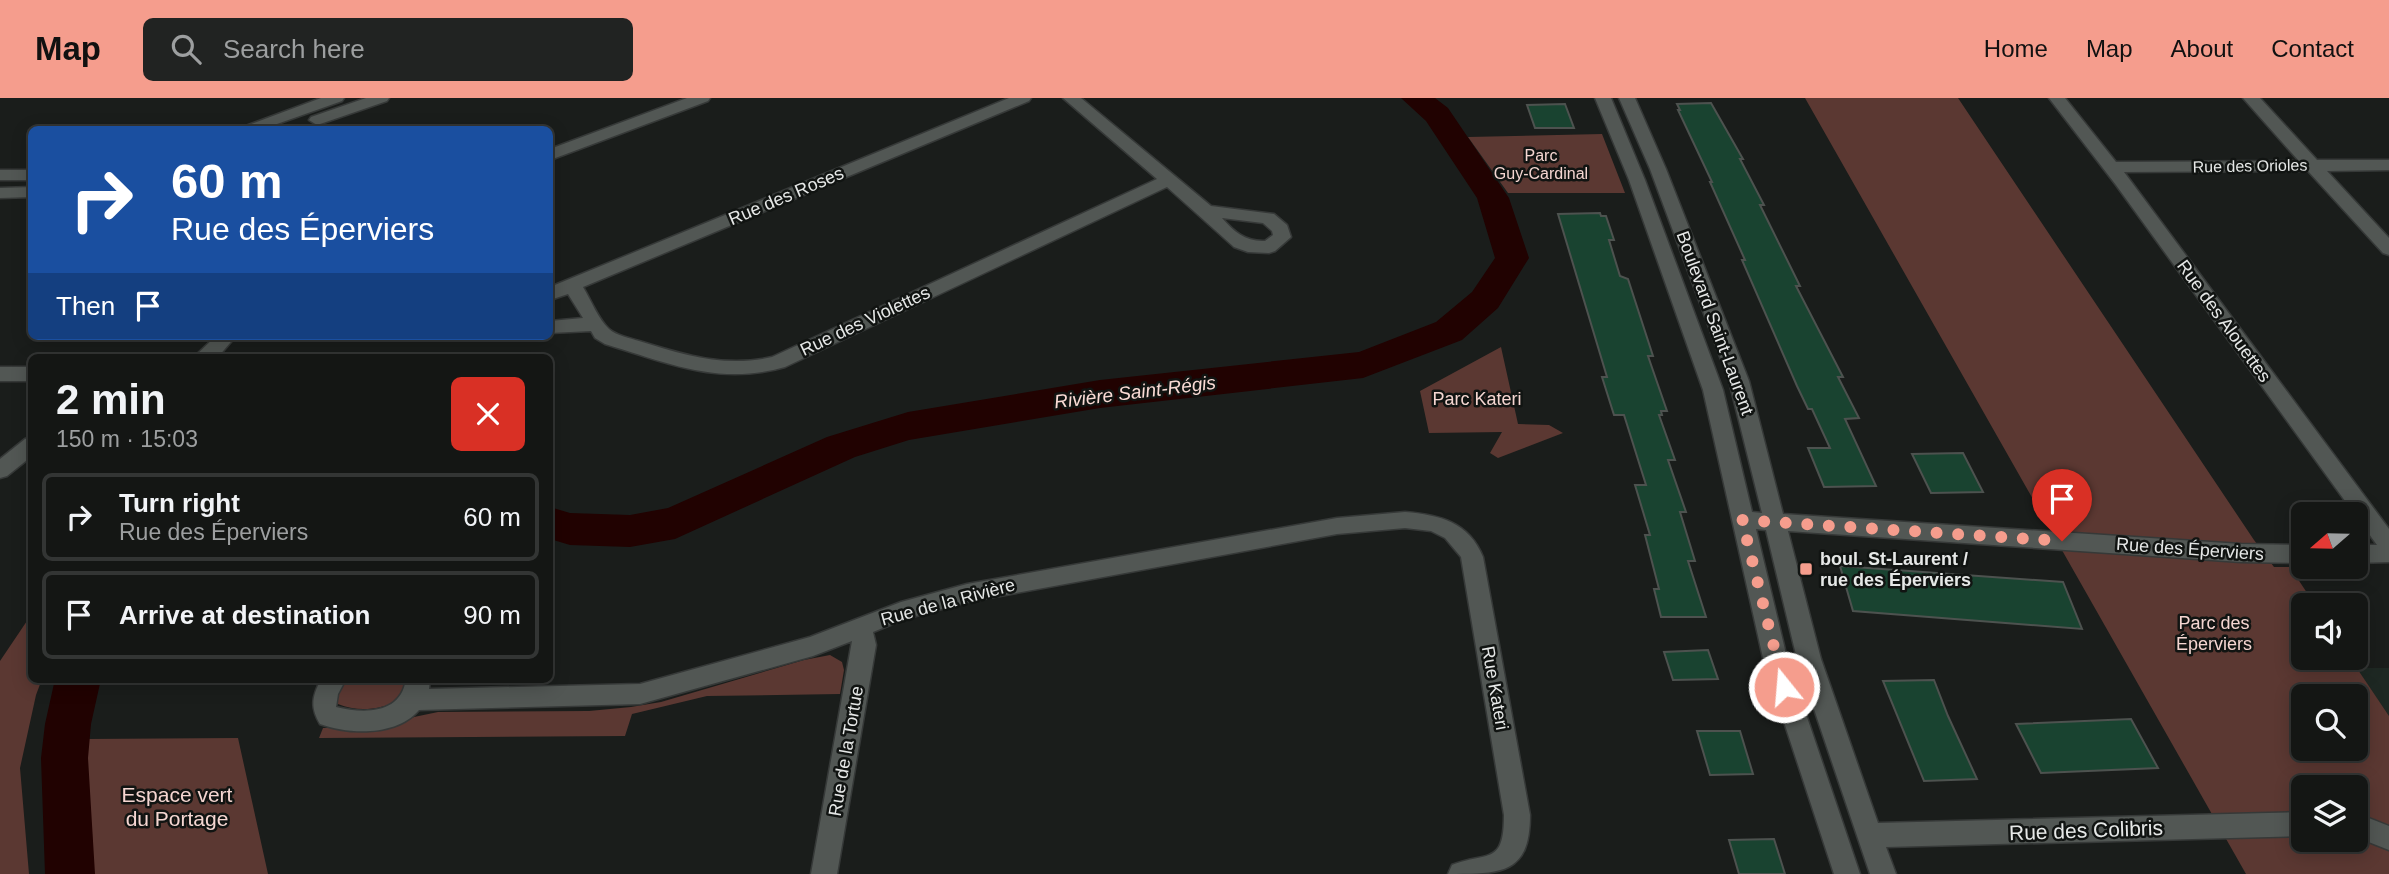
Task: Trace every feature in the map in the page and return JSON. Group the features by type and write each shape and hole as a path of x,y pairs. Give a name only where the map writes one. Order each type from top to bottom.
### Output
{"street":[{"path":"255,126 336,98"},
{"path":"292,126 303,110 381,98"},
{"path":"553,154 702,98"},
{"name":"Rue des Roses","path":"553,293 1023,98"},
{"path":"1071,98 1206,211"},
{"name":"Boulevard Saint-Laurent","path":"1603,98 1640,190 1713,390 1775,658 1847,874"},
{"name":"Boulevard Saint-Laurent","path":"1627,98 1654,159 1739,381 1809,659 1883,874"},
{"name":"Rue des Alouettes","path":"2057,98 2111,167 2389,545"},
{"path":"2251,98 2389,249"},
{"name":"Rue des Orioles","path":"2111,167 2389,165"},
{"path":"0,175 28,175"},
{"name":"Rue des Violettes","path":"572,285 602,333 612,339 714,369 740,371 765,366 1168,180"},
{"path":"0,192 28,192"},
{"path":"553,327 596,324"},
{"path":"208,354 223,340"},
{"path":"0,373 28,374"},
{"path":"0,470 28,447"},
{"name":"Rue de la Rivière","path":"332,683 323,699 323,710 329,717 355,720 396,716 416,690 640,694 813,646 901,611 967,593 1297,532 1405,520 1434,523 1446,528"},
{"name":"Rue des Éperviers","path":"1742,520 2241,553 2291,554"},
{"name":"Rue Kateri","path":"1446,528 1468,547 1472,557 1517,815 1515,845 1509,857 1496,866 1461,874"},
{"path":"2368,554 2389,553"},
{"name":"Rue de la Tortue","path":"824,874 864,645 861,627"},
{"name":"Rue des Colibris","path":"1869,835 2291,824"},
{"path":"2368,830 2389,838"}],"shaded area":[{"path":"2389,668 2389,716 2368,684 2358,670"}],"green space":[{"name":"Parc des Éperviers","path":"1805,98 1958,98 2254,540 2274,567 2290,567 2291,579 2298,579 2307,593 2291,593 2291,670 2358,670 2367,684 2291,684 2291,761 2368,761 2368,685 2389,716 2389,874 2246,874"},
{"name":"Parc Guy-Cardinal","path":"1602,134 1625,193 1508,193 1468,137"},
{"name":"Parc Kateri","path":"1501,347 1518,424 1549,425 1563,433 1498,458 1490,453 1502,432 1429,433 1420,391"},
{"path":"28,619 28,683 40,683 20,768 29,874 0,874 0,661"},
{"path":"830,655 842,662 844,670 840,694 707,696 632,714 625,736 319,738 323,728 393,728 414,717 438,712 589,711 631,707 661,702 804,660"},
{"path":"343,683 406,683 402,700 378,708 346,707 338,704 337,695"},
{"name":"Espace vert du Portage","path":"238,738 268,874 93,874 92,832 86,795 86,739"}],"building":[{"path":"1711,103 1743,159 1740,159 1764,205 1760,205 1800,286 1796,286 1843,377 1838,377 1859,418 1845,419 1876,486 1824,487 1808,448 1830,448 1812,409 1808,409 1797,386 1677,104"},
{"path":"1565,104 1574,128 1535,128 1527,105"},
{"path":"1600,213 1601,216 1606,216 1614,240 1609,240 1620,276 1628,279 1653,356 1648,356 1667,411 1661,411 1662,415 1659,415 1675,460 1668,460 1686,512 1680,512 1695,561 1688,561 1706,617 1661,617 1654,589 1659,589 1645,535 1650,535 1635,485 1646,485 1624,415 1614,415 1602,377 1607,377 1558,214"},
{"path":"1963,453 1983,492 1931,493 1912,454"},
{"path":"1840,566 2063,582 2082,629 1853,611"},
{"path":"1708,650 1718,679 1673,680 1664,652"},
{"path":"1934,680 1977,779 1924,781 1883,681"},
{"path":"2131,719 2158,768 2041,773 2016,724"},
{"path":"1697,731 1740,731 1753,774 1710,775"},
{"path":"1774,839 1785,874 1739,874 1729,840"}],"waterway":[{"name":"Rivière Saint-Régis","path":"553,524 570,529 630,531 675,523 841,447 908,426 1100,394 1363,365 1449,331 1485,300 1512,258 1493,198 1437,115 1416,98"},
{"name":"Rivière Saint-Régis","path":"70,874 64,758 77,683"}],"place":[{"name":"boul. St-Laurent / rue des Éperviers","path":"1806,569"}],"route":[{"path":"1784,687 1742,520 2062,541"}]}
